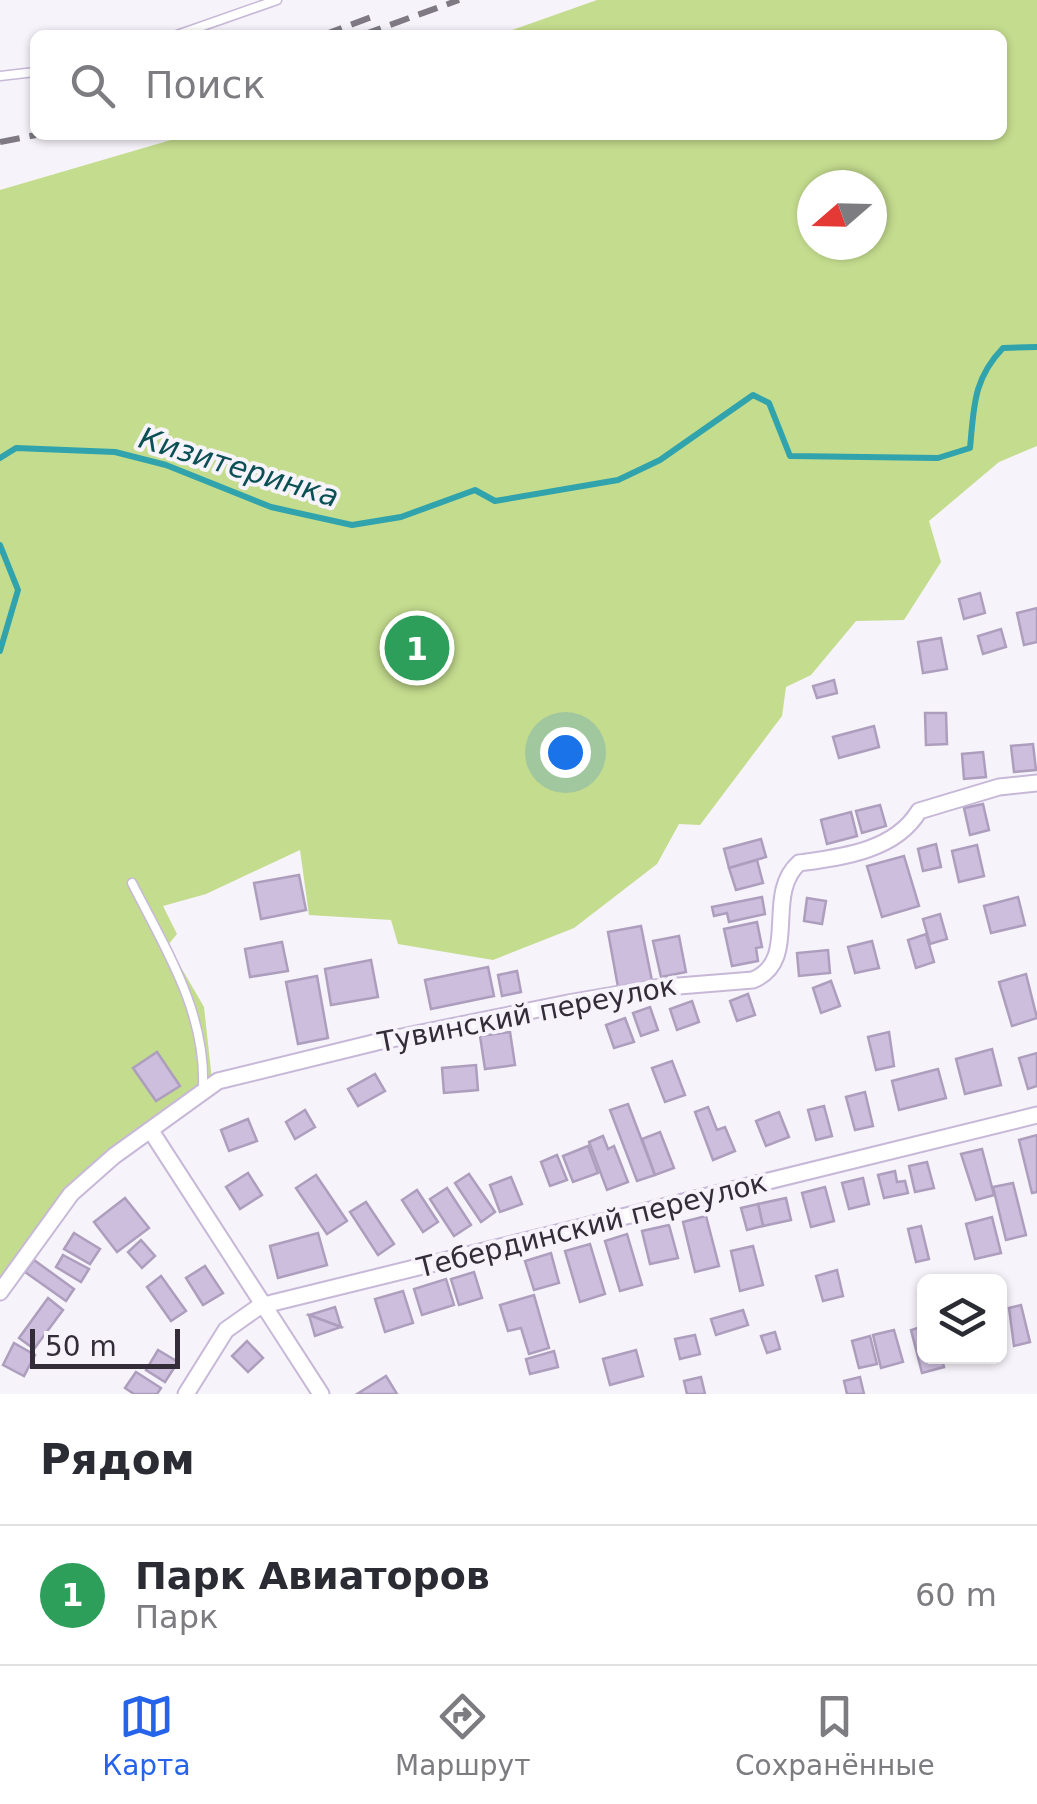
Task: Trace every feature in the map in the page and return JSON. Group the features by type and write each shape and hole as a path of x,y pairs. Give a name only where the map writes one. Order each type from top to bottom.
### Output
{"street":[{"name":"Тувинский переулок","path":"0,1292 71,1194 114,1156 218,1081 396,1038 654,988 753,980 767,974 778,957 782,884 798,863 846,857 888,840 908,829 919,810 999,787 1037,782"},
{"name":"Тебердинский переулок","path":"186,1394 226,1330 260,1306 1037,1115"},
{"path":"150,1131 320,1394"}],"lane":[{"path":"191,30 277,0"},
{"path":"0,76 30,73"},
{"path":"132,883 189,996 204,1052 202,1092"}],"green space":[{"path":"597,0 1037,0 1037,446 999,462 929,521 941,562 904,620 856,621 811,675 786,687 782,716 700,825 679,824 657,864 574,928 493,960 398,944 391,920 309,915 300,850 206,894 163,906 177,934 168,945 204,1007 212,1080 148,1129 107,1150 64,1191 0,1286 0,190 171,140 1007,140 1007,30 512,30"}],"building":[{"path":"980,593 985,613 964,619 959,599"},
{"path":"1037,608 1037,642 1024,645 1017,613"},
{"path":"1001,629 1006,647 983,654 978,636"},
{"path":"941,638 947,669 923,673 918,642"},
{"path":"834,680 837,693 817,698 813,686"},
{"path":"925,713 946,713 947,744 926,745"},
{"path":"874,726 879,747 839,758 833,737"},
{"path":"1033,744 1036,770 1014,772 1011,746"},
{"path":"983,752 986,777 964,779 962,754"},
{"path":"983,804 989,830 970,835 964,808"},
{"path":"880,805 886,826 862,833 856,811"},
{"path":"851,812 857,836 827,844 821,820"},
{"path":"761,839 766,857 729,868 724,849"},
{"path":"936,844 941,867 923,871 918,849"},
{"path":"977,845 984,876 959,882 952,851"},
{"path":"904,856 919,906 882,917 867,866"},
{"path":"757,860 763,883 736,890 729,868"},
{"path":"299,875 306,910 261,919 254,883"},
{"path":"762,897 765,914 729,922 727,913 714,916 712,907"},
{"path":"1018,897 1025,925 991,933 984,906"},
{"path":"807,898 826,901 822,924 804,921"},
{"path":"940,914 947,939 930,944 923,919"},
{"path":"757,922 762,947 756,948 758,961 732,966 724,929"},
{"path":"641,926 652,981 618,987 608,932"},
{"path":"926,934 934,962 916,968 908,940"},
{"path":"679,936 686,972 661,977 653,941"},
{"path":"872,941 879,968 855,973 848,947"},
{"path":"282,942 288,971 250,977 245,949"},
{"path":"828,950 830,973 799,976 797,953"},
{"path":"371,960 378,997 331,1005 325,969"},
{"path":"488,967 494,996 431,1009 425,980"},
{"path":"517,971 521,992 502,996 498,975"},
{"path":"1026,974 1037,1018 1012,1026 999,982"},
{"path":"317,976 328,1038 298,1044 286,982"},
{"path":"831,981 840,1006 821,1013 813,988"},
{"path":"748,994 755,1015 737,1021 730,1001"},
{"path":"692,1001 699,1022 677,1030 670,1009"},
{"path":"650,1007 658,1030 641,1036 633,1013"},
{"path":"625,1018 634,1042 614,1048 606,1025"},
{"path":"510,1032 515,1065 485,1069 480,1036"},
{"path":"889,1032 894,1066 876,1070 868,1037"},
{"path":"992,1049 1001,1085 965,1094 956,1059"},
{"path":"157,1052 180,1086 156,1101 133,1068"},
{"path":"1037,1053 1037,1086 1028,1089 1019,1058"},
{"path":"672,1061 685,1095 665,1102 652,1068"},
{"path":"476,1065 478,1090 444,1093 442,1068"},
{"path":"938,1069 946,1098 899,1110 892,1081"},
{"path":"375,1074 385,1091 358,1106 348,1089"},
{"path":"865,1092 873,1126 855,1130 846,1097"},
{"path":"628,1104 655,1175 637,1181 610,1110"},
{"path":"824,1106 832,1136 816,1140 808,1110"},
{"path":"708,1107 717,1130 725,1127 735,1151 713,1160 695,1112"},
{"path":"305,1110 315,1127 295,1139 286,1122"},
{"path":"779,1112 789,1137 766,1146 756,1121"},
{"path":"248,1119 257,1141 229,1151 221,1130"},
{"path":"660,1132 674,1168 655,1175 642,1139"},
{"path":"1037,1135 1037,1192 1032,1193 1019,1140"},
{"path":"603,1136 608,1149 614,1146 628,1182 607,1190 589,1142"},
{"path":"588,1146 598,1173 573,1182 563,1156"},
{"path":"982,1149 994,1195 976,1200 961,1154"},
{"path":"557,1155 567,1180 550,1186 541,1162"},
{"path":"927,1162 934,1188 915,1192 909,1166"},
{"path":"895,1171 897,1182 905,1181 908,1193 884,1198 878,1175"},
{"path":"248,1173 262,1195 240,1209 226,1187"},
{"path":"469,1174 495,1212 481,1222 455,1183"},
{"path":"316,1175 347,1221 327,1234 296,1188"},
{"path":"511,1177 522,1204 500,1212 490,1185"},
{"path":"863,1178 869,1204 849,1209 842,1183"},
{"path":"1013,1183 1026,1235 1006,1240 993,1187"},
{"path":"825,1187 834,1221 811,1227 802,1193"},
{"path":"447,1188 471,1225 454,1236 430,1199"},
{"path":"417,1190 438,1222 423,1232 402,1200"},
{"path":"125,1198 149,1228 117,1252 94,1222"},
{"path":"786,1198 791,1220 763,1226 758,1204"},
{"path":"366,1202 394,1244 378,1255 350,1212"},
{"path":"758,1204 763,1226 747,1230 741,1208"},
{"path":"706,1216 719,1266 695,1272 683,1222"},
{"path":"992,1217 1001,1253 975,1259 966,1224"},
{"path":"669,1225 678,1258 650,1264 642,1231"},
{"path":"921,1226 929,1259 916,1262 908,1229"},
{"path":"74,1233 100,1249 90,1264 64,1249"},
{"path":"318,1233 327,1265 278,1278 270,1246"},
{"path":"627,1234 642,1285 620,1291 605,1241"},
{"path":"141,1240 155,1256 142,1268 128,1252"},
{"path":"590,1244 605,1294 580,1302 565,1251"},
{"path":"753,1246 763,1285 740,1291 731,1251"},
{"path":"551,1253 559,1283 534,1290 525,1261"},
{"path":"63,1255 89,1269 81,1282 56,1267"},
{"path":"34,1260 74,1289 66,1301 25,1272"},
{"path":"205,1266 223,1293 203,1305 186,1278"},
{"path":"837,1270 843,1296 823,1301 816,1276"},
{"path":"474,1272 482,1298 459,1305 451,1279"},
{"path":"161,1276 186,1311 171,1321 147,1287"},
{"path":"446,1279 454,1305 422,1315 414,1289"},
{"path":"403,1291 413,1323 385,1332 375,1299"},
{"path":"534,1295 549,1348 529,1354 521,1328 508,1331 500,1305"},
{"path":"48,1298 63,1310 34,1349 19,1338"},
{"path":"1021,1305 1030,1342 1014,1346 1009,1308"},
{"path":"335,1307 341,1327 309,1315"},
{"path":"743,1310 748,1325 716,1335 711,1319"},
{"path":"309,1315 341,1327 315,1336"},
{"path":"917,1328 917,1353 911,1330"},
{"path":"894,1330 903,1362 881,1368 873,1335"},
{"path":"775,1332 780,1349 767,1353 761,1336"},
{"path":"695,1335 700,1354 680,1359 675,1339"},
{"path":"870,1336 877,1364 859,1368 852,1341"},
{"path":"247,1341 263,1358 248,1372 232,1356"},
{"path":"14,1343 35,1355 24,1376 3,1365"},
{"path":"158,1350 178,1362 165,1382 146,1370"},
{"path":"636,1350 643,1376 610,1385 603,1359"},
{"path":"554,1351 558,1367 530,1374 526,1359"},
{"path":"920,1364 943,1364 944,1367 922,1373"},
{"path":"136,1372 161,1388 157,1394 134,1394 125,1388"},
{"path":"386,1376 397,1394 357,1394"},
{"path":"701,1377 705,1394 687,1394 684,1381"},
{"path":"860,1377 864,1394 847,1394 844,1381"}],"waterway":[{"name":"Кизитеринка","path":"0,458 16,448 115,452 166,465 271,507 352,525 401,517 475,490 495,501 618,480 660,460 753,395 769,403 790,456 938,458 970,448 980,382 1003,348 1037,347"},
{"name":"Кизитеринка","path":"0,545 18,590 0,651"}],"railway":[{"path":"376,30 459,0"},
{"path":"336,30 377,15"},
{"path":"0,142 30,136"}],"place":[{"name":"Парк Авиаторов","path":"417,648"}]}
